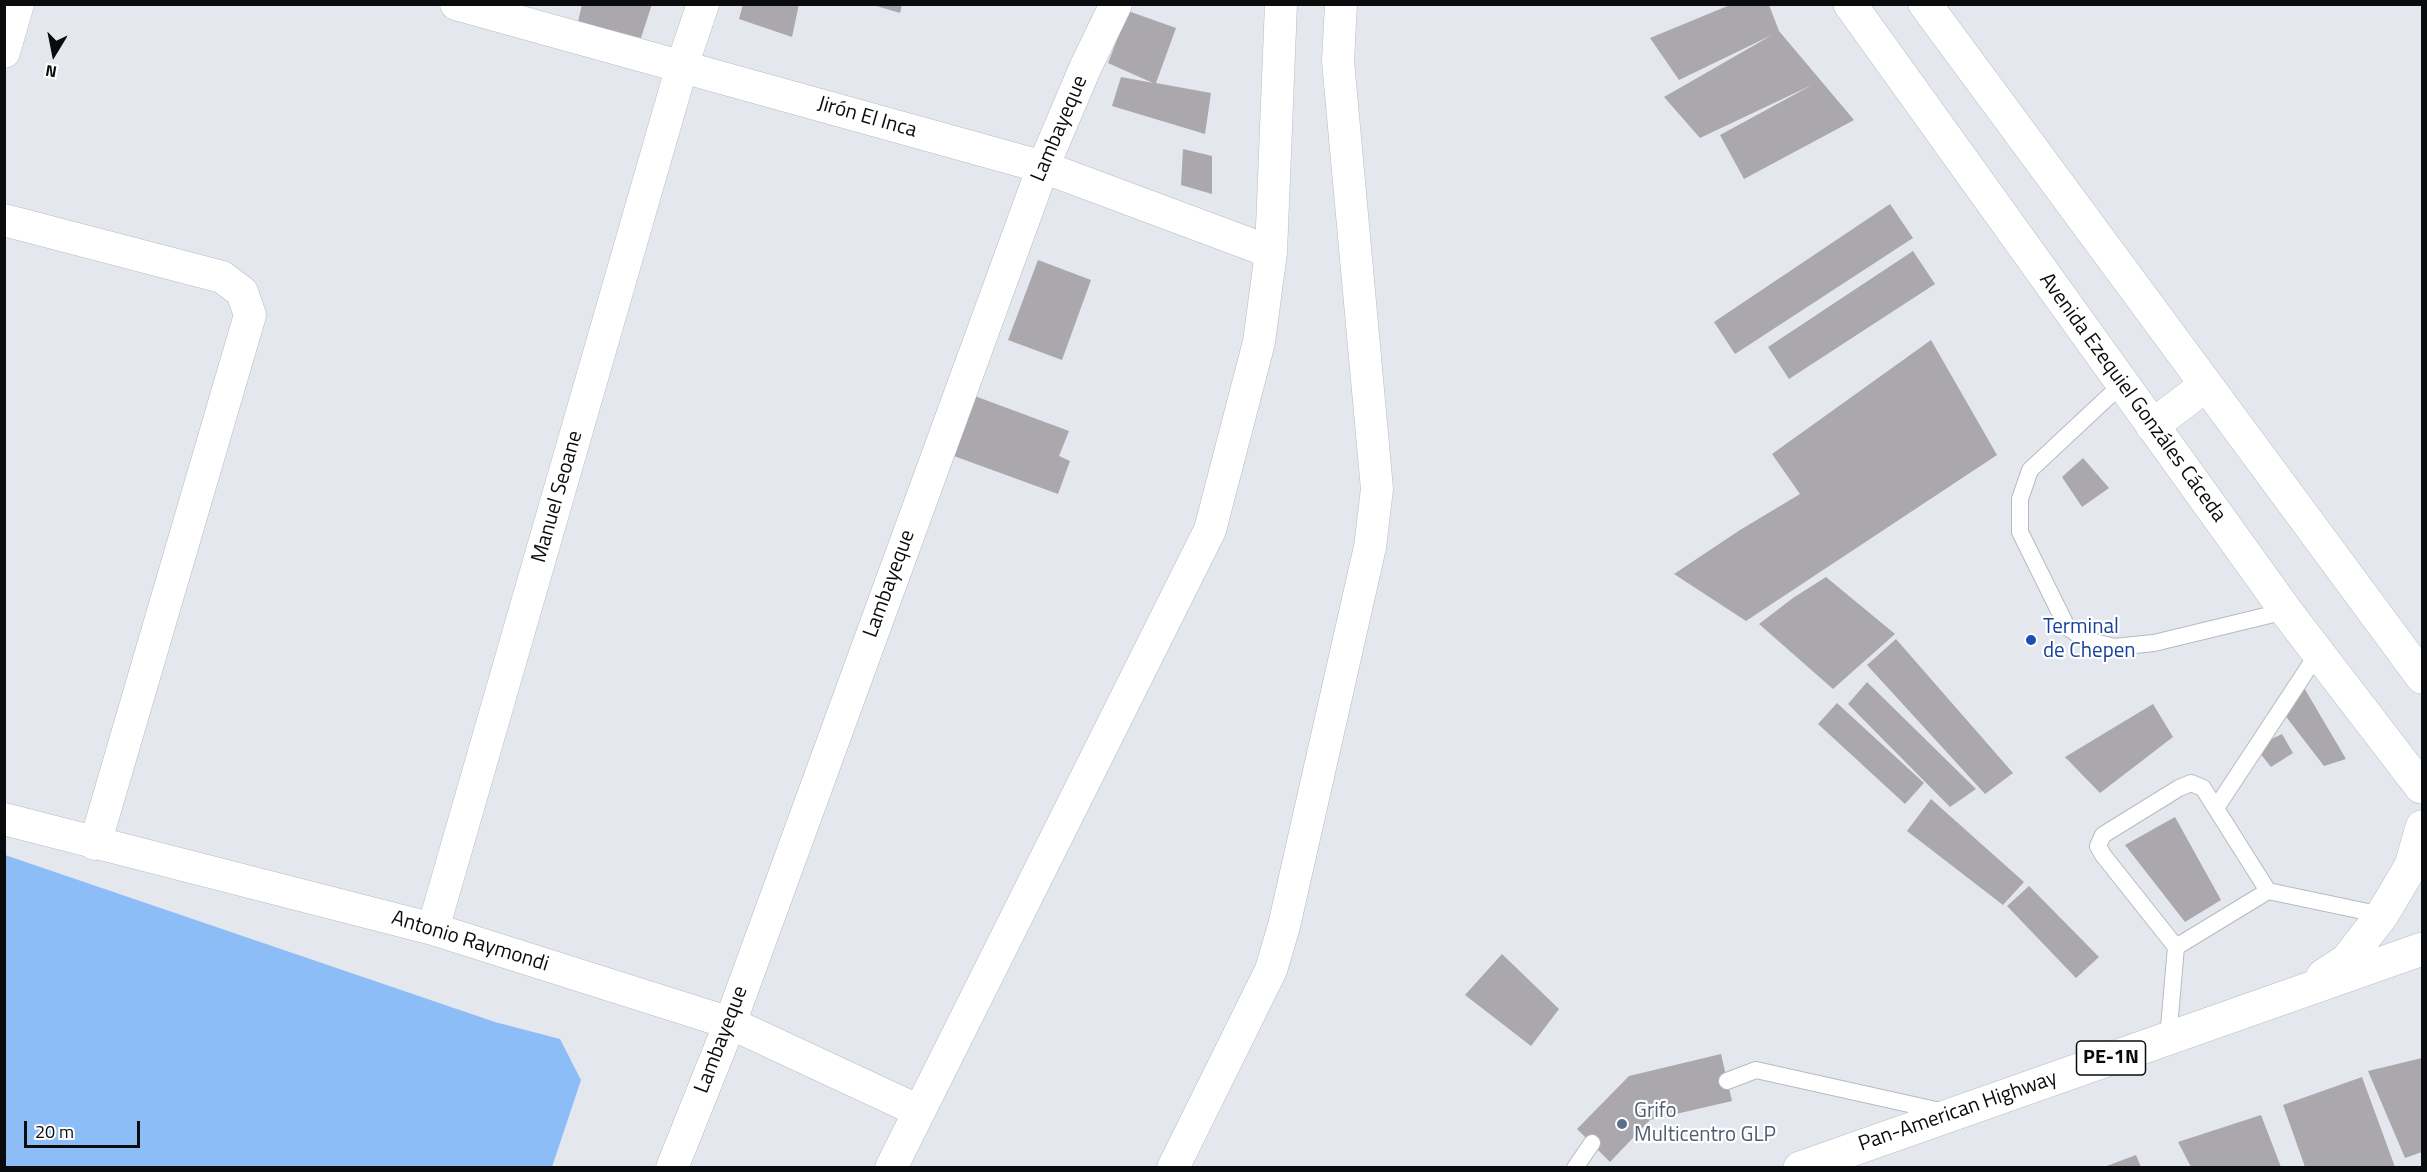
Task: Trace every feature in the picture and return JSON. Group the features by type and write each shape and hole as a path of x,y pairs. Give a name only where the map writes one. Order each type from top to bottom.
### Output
{"main road":[{"name":"Avenida Ezequiel Gonzáles Cáceda","path":"1850,4 2286,611 2422,787"},
{"path":"1925,4 2422,677"},
{"path":"2152,426 2206,385"},
{"path":"2301,992 2347,960 2382,915 2411,866 2422,827"},
{"name":"Pan-American Highway","path":"1800,1167 2422,949"}],"street":[{"path":"4,52 18,4"},
{"name":"Jirón El Inca","path":"456,4 1043,167 1271,252"},
{"name":"Manuel Seoane","path":"433,929 682,66 703,4"},
{"name":"Lambayeque","path":"672,1167 730,1023 1043,167 1086,66 1116,4"},
{"path":"891,1167 1210,530 1259,342 1271,252 1281,4"},
{"path":"1173,1167 1271,970 1284,926 1370,547 1377,489 1338,61 1341,4"},
{"path":"4,220 222,277 242,292 250,315 95,844"},
{"name":"Antonio Raymondi","path":"4,819 433,929 730,1023 919,1111"}],"lane":[{"path":"2122,384 2030,470 2020,499 2020,532 2067,627 2086,640 2114,646 2154,643 2286,611"},
{"path":"2216,808 2318,653"},
{"path":"2168,1039 2176,947 2103,855 2098,846 2103,835 2179,788 2191,783 2203,788 2268,891"},
{"path":"2176,947 2268,891 2382,915"},
{"path":"1727,1081 1756,1070 1951,1114"},
{"path":"1575,1167 1592,1143"}],"shaded area":[{"path":"5,855 495,1022 560,1039 581,1080 552,1167 5,1167"}],"building":[{"path":"582,4 652,4 641,38 578,22"},
{"path":"743,4 799,4 792,37 739,19"},
{"path":"870,4 902,4 900,13"},
{"path":"1730,5 1769,5 1779,31 1854,120 1744,179 1720,135 1812,85 1700,138 1664,97 1772,35 1679,80 1650,38"},
{"path":"1128,11 1176,28 1156,83 1211,93 1205,134 1112,106 1121,77 1153,83 1108,63"},
{"path":"1183,149 1212,156 1212,194 1181,185"},
{"path":"1890,204 1913,238 1735,354 1714,322"},
{"path":"1913,251 1935,284 1789,379 1768,347"},
{"path":"1038,260 1091,280 1062,360 1008,340"},
{"path":"1931,340 1997,455 1746,621 1674,574 1800,494 1772,454"},
{"path":"972,395 1069,431 1059,456 1070,461 1058,494 943,452"},
{"path":"2083,458 2109,488 2082,507 2062,477"},
{"path":"1826,577 1895,634 1833,689 1759,624"},
{"path":"1896,639 2013,773 1985,794 1867,665"},
{"path":"1867,682 1976,789 1950,807 1848,704"},
{"path":"2303,686 2346,759 2324,766 2277,705"},
{"path":"1837,703 1924,783 1905,804 1818,724"},
{"path":"2153,704 2173,737 2100,793 2065,757"},
{"path":"2282,734 2293,753 2271,767 2255,747"},
{"path":"1931,799 2024,882 2003,905 1907,831"},
{"path":"2175,817 2221,900 2185,922 2125,845"},
{"path":"2029,886 2099,957 2076,978 2007,906"},
{"path":"1502,954 1559,1009 1531,1046 1465,995"},
{"path":"1721,1054 1732,1101 1650,1120 1610,1162 1577,1129 1629,1076"},
{"path":"2422,1058 2422,1152 2405,1158 2368,1071"},
{"path":"2362,1077 2395,1167 2305,1167 2283,1105"},
{"path":"2261,1115 2281,1167 2191,1167 2178,1142"},
{"path":"2136,1155 2141,1167 2104,1167"}],"place":[{"name":"Terminal de Chepen","path":"2031,640"},
{"name":"Grifo Multicentro GLP","path":"1622,1124"}]}
